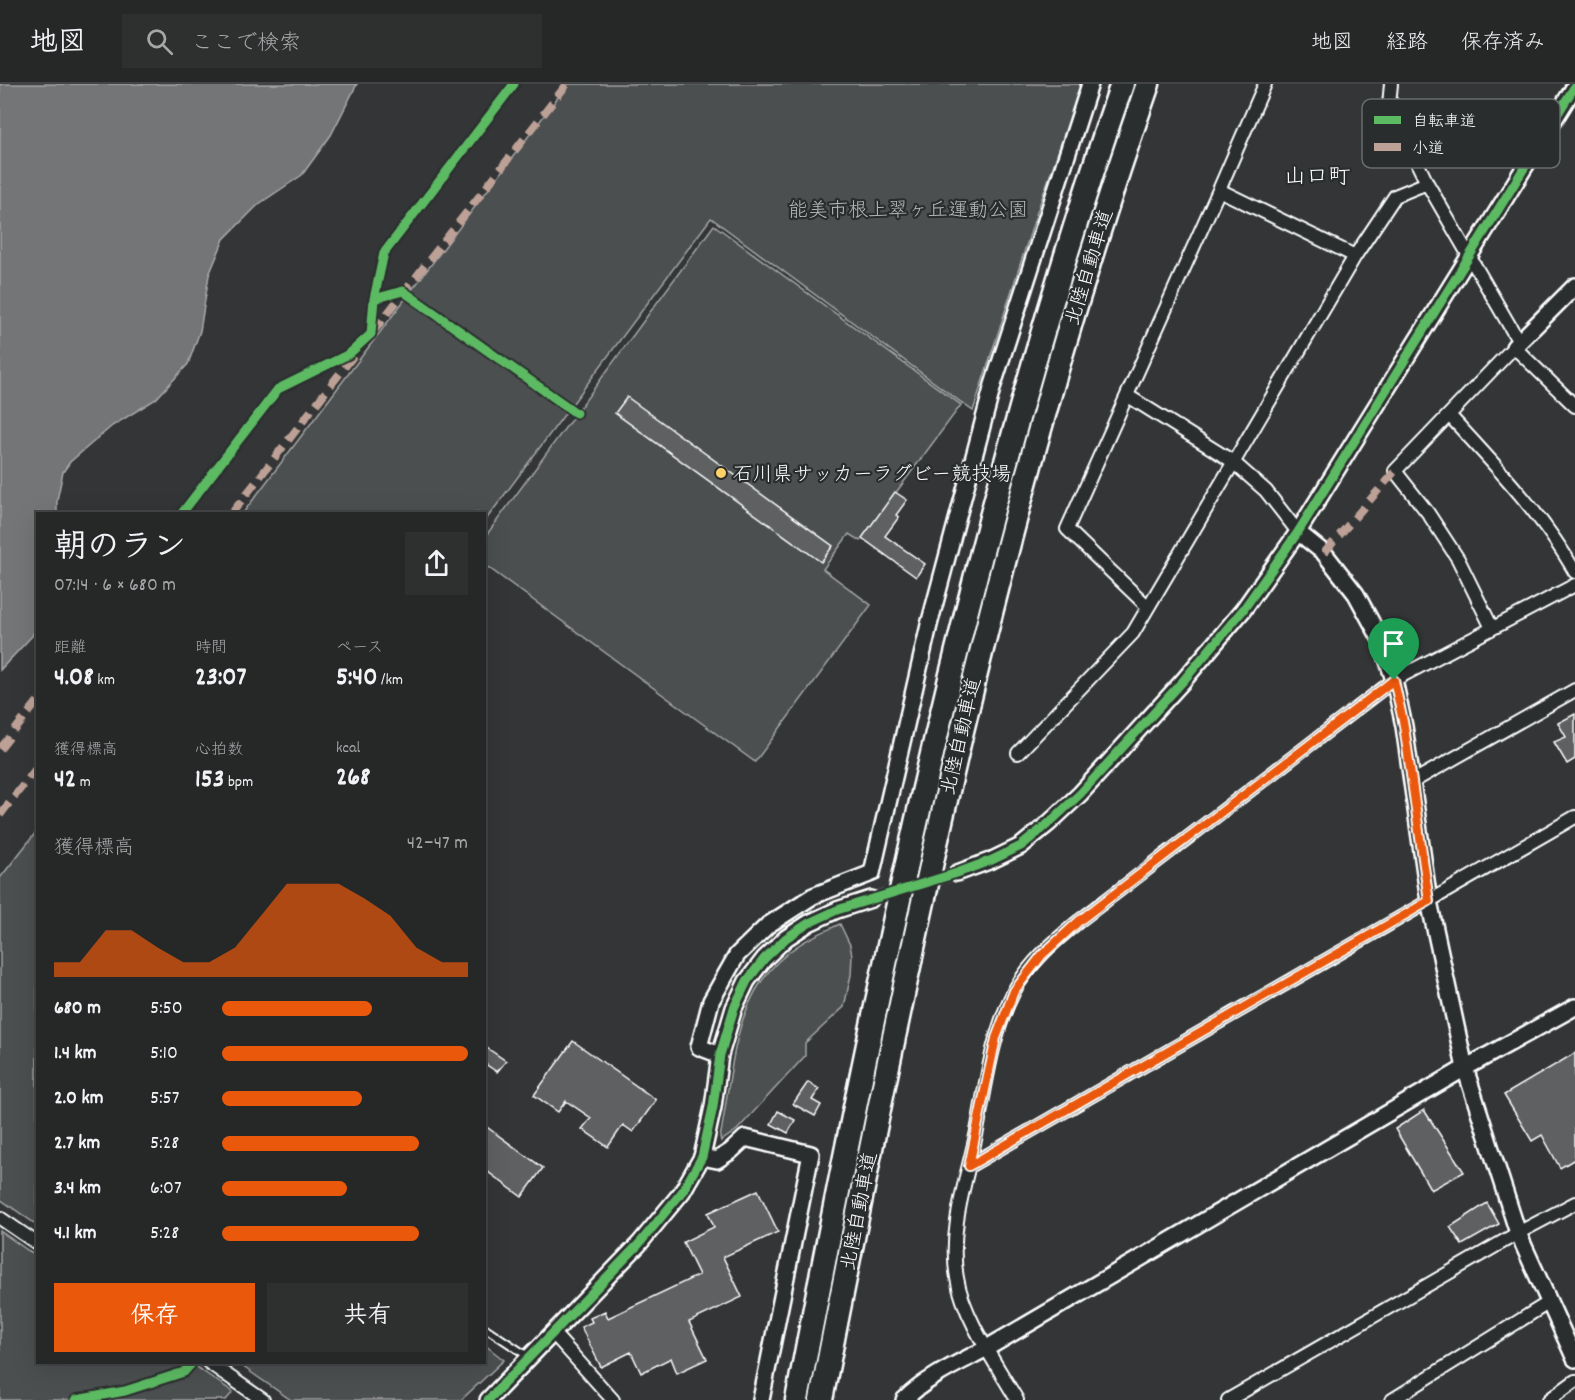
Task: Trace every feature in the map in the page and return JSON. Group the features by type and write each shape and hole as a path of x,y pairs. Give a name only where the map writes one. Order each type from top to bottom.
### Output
{"highway":[{"name":"北陸自動車道","path":"797,1400 842,1167 910,846 987,527 1075,227 1122,84"},
{"name":"北陸自動車道","path":"820,1400 934,849 1007,545 1052,385 1148,84"}],"street":[{"path":"720,1055 699,1047 711,1001 737,956 768,924 813,896 872,873 929,625 993,385 1090,84"},
{"path":"1148,607 1067,530 1265,84"},
{"path":"1390,99 1391,84"},
{"path":"1560,110 1575,86"},
{"path":"1420,168 1517,345 1575,406"},
{"path":"957,873 1021,846 1049,823 1080,794 1183,681 1243,610 1298,532 1524,168"},
{"path":"1018,753 1133,633 1232,461 1355,256 1395,196 1427,183"},
{"path":"1219,190 1355,256"},
{"path":"1492,628 1458,559 1428,513 1395,471 1575,286"},
{"path":"1128,396 1232,461 1266,491 1298,532 1324,553 1356,594 1381,640 1394,680 1404,726 1429,901 1464,1068 1518,1233 1548,1304 1575,1359"},
{"path":"1449,416 1497,467 1544,526 1575,572"},
{"path":"1017,1400 963,1303 957,1278 955,1250 959,1216 996,1038 1014,991 1042,955 1079,921 1394,680 1575,585"},
{"path":"1412,782 1575,690"},
{"path":"969,1166 1575,817"},
{"path":"488,1400 660,1220 682,1192 702,1157 713,1107 720,1055 734,1008 747,981 764,959 786,938 809,923 837,910 871,899"},
{"path":"904,1400 914,1390 1464,1068 1575,1007"},
{"path":"702,1157 717,1160 745,1138 811,1154 761,1400"},
{"path":"1228,1400 1518,1233 1575,1203"},
{"path":"0,1218 36,1243"},
{"path":"1392,1400 1548,1304"},
{"path":"553,1333 613,1400"},
{"path":"211,1364 264,1400"},
{"path":"1549,1400 1575,1381"}],"lane":[{"path":"486,1328 529,1358"}],"green space":[{"name":"能美市根上翠ヶ丘運動公園","path":"568,84 1082,84 1037,212 973,411 711,218 486,520 486,512 244,512"},
{"name":"石川県サッカーラグビー競技場","path":"714,225 961,405 860,541 849,534 823,569 871,605 755,762 486,566 486,536"},
{"path":"36,832 36,1224 0,1199 0,878"},
{"path":"840,924 852,955 851,975 844,1007 805,1043 805,1056 737,1130 721,1141 732,1063 745,1014 755,991 769,971 794,948"},
{"path":"0,1231 36,1256 36,1364 192,1364 233,1392 226,1400 0,1400"},
{"path":"486,1346 504,1360 461,1400 291,1400 239,1364 486,1364"}],"shaded area":[{"path":"0,84 357,84 331,135 302,175 259,204 224,239 209,275 200,331 188,364 156,399 112,426 70,462 63,472 57,512 36,512 36,627 32,636 0,670"}],"building":[{"path":"627,397 833,546 821,562 615,413"},
{"path":"895,492 907,500 896,515 899,517 885,536 925,564 916,577 862,538"},
{"path":"1575,714 1575,759 1567,764 1554,742 1566,737 1558,723"},
{"path":"573,1041 656,1100 633,1132 623,1125 608,1147 582,1129 591,1118 566,1101 558,1112 534,1095"},
{"path":"486,1047 506,1061 497,1072 486,1064"},
{"path":"1575,1053 1575,1159 1560,1168 1542,1135 1532,1141 1504,1095"},
{"path":"808,1082 819,1089 812,1100 821,1105 815,1116 793,1104"},
{"path":"1424,1110 1464,1172 1431,1190 1395,1129"},
{"path":"778,1111 795,1120 788,1133 771,1124"},
{"path":"486,1126 543,1168 522,1197 486,1170"},
{"path":"758,1190 778,1232 723,1257 742,1297 689,1322 707,1359 677,1373 671,1358 641,1373 631,1352 601,1367 581,1327 592,1322 590,1318 605,1311 608,1318 699,1275 683,1242 714,1227 708,1213"},
{"path":"1487,1203 1499,1224 1462,1245 1450,1227"}],"tunnel":[{"path":"871,899 957,873"}],"marked path":[{"path":"373,332 567,84"},
{"path":"233,512 354,355"},
{"path":"1324,553 1395,471"},
{"path":"0,749 36,704"},
{"path":"0,815 36,769"}],"cycle path":[{"path":"183,512 278,389 349,354 371,334 374,299 384,253 514,84"},
{"path":"1560,110 1575,86"},
{"path":"488,1400 639,1244 682,1192 702,1157 713,1107 720,1055 734,1008 747,981 764,959 786,938 809,923 837,910 957,873 1021,846 1080,794 1183,681 1243,610 1298,532 1524,168"},
{"path":"374,299 403,291 576,413"},
{"path":"76,1400 125,1391 184,1372 191,1364"}],"place":[{"name":"石川県サッカーラグビー競技場","path":"721,473"}],"district":[{"name":"山口町","path":"1317,175"}],"route":[{"path":"1394,680 1404,726 1429,901 969,1166 996,1038 1014,991 1042,955 1079,921 1394,680"}]}
